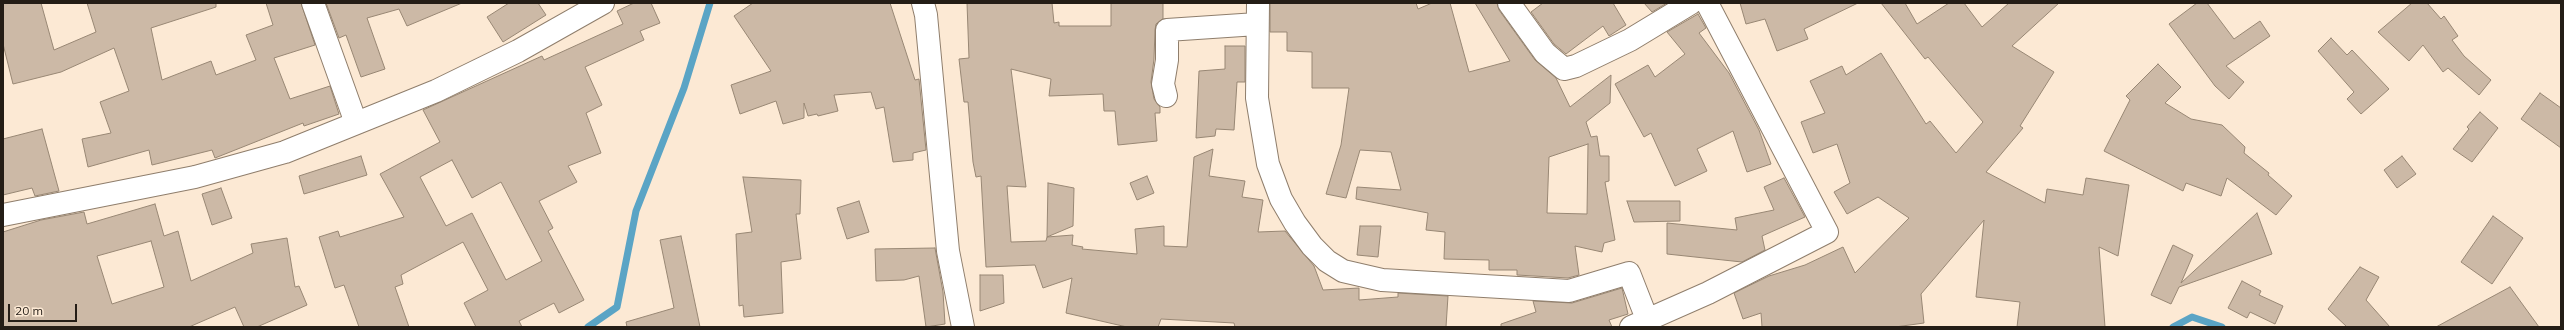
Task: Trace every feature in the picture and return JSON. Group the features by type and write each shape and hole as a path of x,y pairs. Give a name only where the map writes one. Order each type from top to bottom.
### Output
{"street":[{"path":"313,3 356,123"},
{"path":"3,215 195,177 285,152 450,84 518,51 603,3"},
{"path":"923,3 926,15 948,251 963,327"},
{"path":"1509,3 1545,53 1564,69 1576,66 1630,40 1691,3"},
{"path":"1166,96 1163,84 1167,60 1167,30 1257,13 1257,98 1268,164 1281,199 1295,223 1312,246 1326,260 1343,271 1382,280 1569,291 1629,273 1639,323 1708,292 1828,232 1707,3"}],"building":[{"path":"3,3 41,3 54,50 96,32 87,3 216,3 216,7 151,28 162,80 211,61 216,75 256,60 246,35 273,25 266,3 301,3 315,45 274,58 290,99 330,86 339,114 304,126 303,123 215,158 212,150 152,165 149,150 88,167 82,139 111,133 100,102 129,91 114,48 61,72 13,84 3,44"},
{"path":"326,3 462,3 407,26 399,9 367,18 385,69 361,77 346,35 339,38"},
{"path":"509,3 538,3 546,15 503,42 487,17"},
{"path":"634,3 651,3 660,23 640,31 644,40 585,67 602,105 586,113 601,153 568,166 577,182 539,201 553,228 548,231 584,300 559,313 554,303 519,321 522,327 476,327 464,303 488,290 463,242 401,275 403,284 395,287 409,327 359,327 344,285 335,288 319,237 338,231 340,237 404,217 380,174 440,142 423,110 542,56 544,60 623,24 617,11","holes":["452,160 472,198 501,182 542,261 506,280 472,213 446,226 420,177"]},
{"path":"753,3 890,3 915,80 919,79 926,150 913,153 913,160 893,162 884,107 876,109 871,92 834,95 838,111 818,116 817,114 808,116 804,103 804,118 783,124 776,101 740,114 731,85 771,71 734,16"},
{"path":"967,3 1052,3 1054,23 1059,22 1059,26 1111,26 1111,3 1163,3 1163,19 1156,24 1155,30 1154,59 1151,82 1154,99 1160,107 1160,113 1155,113 1157,141 1118,145 1115,111 1104,111 1103,94 1049,96 1051,79 1011,69 1026,187 1007,186 1011,242 1046,241 1047,237 1073,235 1072,245 1083,247 1082,249 1137,254 1135,229 1164,226 1164,246 1187,247 1194,157 1213,149 1209,176 1245,181 1242,197 1263,200 1258,232 1285,231 1314,266 1323,290 1359,288 1359,300 1398,297 1398,293 1448,296 1446,327 1235,327 1234,323 1161,319 1158,327 1127,327 1066,313 1072,278 1043,288 1035,265 986,267 981,176 976,177 973,162 968,102 964,102 959,59 969,58"},
{"path":"1270,3 1416,3 1418,9 1432,3 1450,3 1469,72 1510,61 1475,3 1497,3 1499,10 1535,60 1556,78 1570,107 1611,75 1610,103 1586,122 1591,137 1597,136 1600,156 1609,156 1609,181 1605,182 1615,240 1604,243 1602,252 1575,246 1579,275 1568,278 1517,275 1517,270 1489,270 1489,260 1444,259 1445,232 1426,230 1428,213 1356,199 1357,187 1401,190 1391,152 1360,150 1346,198 1326,194 1341,145 1349,88 1312,88 1312,52 1287,51 1287,32 1270,32","holes":["1588,144 1587,214 1547,213 1549,157"]},
{"path":"1543,3 1613,3 1626,25 1609,36 1603,26 1566,54 1554,44 1531,12"},
{"path":"1644,3 1667,3 1652,12"},
{"path":"1740,3 1858,3 1804,29 1808,39 1777,51 1765,19 1746,24"},
{"path":"1881,3 1905,3 1917,24 1949,3 1964,3 1982,27 2009,3 2059,3 2012,46 2054,72 2020,126 2023,128 1986,172 2045,203 2047,189 2083,195 2086,178 2129,185 2118,256 2099,247 2105,327 2017,327 2020,302 1976,297 1984,220 1921,294 1924,323 1895,327 1762,327 1761,313 1743,319 1734,293 1769,276 1805,265 1843,247 1855,273 1909,218 1878,197 1847,214 1834,192 1850,183 1837,144 1813,153 1801,122 1825,113 1810,81 1842,66 1846,75 1881,53 1926,124 1930,121 1956,153 1983,122 1928,57 1925,59"},
{"path":"2197,3 2207,3 2234,39 2260,21 2270,36 2226,66 2244,82 2229,99 2215,86 2169,24"},
{"path":"2412,3 2427,3 2441,19 2444,16 2458,36 2452,40 2464,56 2491,80 2479,95 2448,68 2443,72 2423,45 2409,61 2378,32"},
{"path":"1698,14 1706,28 1699,33 1729,73 1759,130 1771,164 1747,172 1733,131 1697,149 1707,171 1675,186 1651,133 1644,137 1615,84 1648,65 1655,77 1685,54 1667,32"},
{"path":"2331,38 2347,55 2352,50 2389,89 2361,114 2347,99 2354,92 2318,51"},
{"path":"1225,46 1245,46 1245,82 1237,82 1234,130 1216,129 1215,136 1196,138 1199,71 1225,69"},
{"path":"2158,64 2181,87 2165,103 2191,119 2222,125 2245,147 2244,153 2269,173 2268,175 2292,196 2276,215 2227,178 2221,196 2186,183 2183,191 2104,151 2130,100 2126,96"},
{"path":"2540,93 2561,108 2561,148 2521,119"},
{"path":"2480,112 2498,128 2472,162 2453,149 2469,129 2467,127"},
{"path":"42,129 59,191 35,196 32,188 3,195 3,139"},
{"path":"361,156 367,175 304,194 299,176"},
{"path":"2402,156 2416,174 2397,188 2384,170"},
{"path":"1147,176 1154,193 1137,200 1130,183"},
{"path":"743,177 801,180 800,214 796,214 801,259 781,262 783,313 744,317 743,305 739,306 736,234 752,232"},
{"path":"1784,178 1805,217 1762,236 1765,250 1742,262 1667,254 1667,223 1737,230 1735,218 1774,210 1764,187"},
{"path":"1048,183 1074,188 1073,226 1047,237"},
{"path":"221,188 232,218 212,225 202,194"},
{"path":"859,201 869,232 847,239 837,208"},
{"path":"1627,201 1680,201 1680,221 1634,222"},
{"path":"155,204 164,236 178,231 191,281 253,253 251,244 287,238 295,287 299,286 307,305 257,327 244,327 235,307 189,327 3,327 3,232 41,220 84,212 87,224","holes":["151,241 164,287 112,304 97,256"]},
{"path":"2257,213 2272,254 2179,287 2171,304 2151,295 2173,245 2193,255 2181,283"},
{"path":"2493,216 2523,238 2492,284 2461,262"},
{"path":"1360,226 1381,226 1378,257 1357,255"},
{"path":"681,236 700,327 627,327 626,322 674,308 660,240"},
{"path":"935,248 943,292 945,324 926,327 919,276 904,280 876,281 875,249"},
{"path":"2360,267 2379,277 2366,300 2390,327 2347,327 2328,309"},
{"path":"980,275 1003,275 1004,303 980,311"},
{"path":"2242,281 2261,291 2259,295 2283,306 2275,324 2250,312 2247,318 2228,308"},
{"path":"2510,287 2539,327 2436,327"},
{"path":"1622,288 1628,314 1609,320 1612,327 1501,327 1501,324 1536,312 1533,301 1572,303"}],"waterway":[{"path":"588,327 617,307 636,211 684,88 710,3"},
{"path":"2173,327 2192,317 2222,327"}]}
